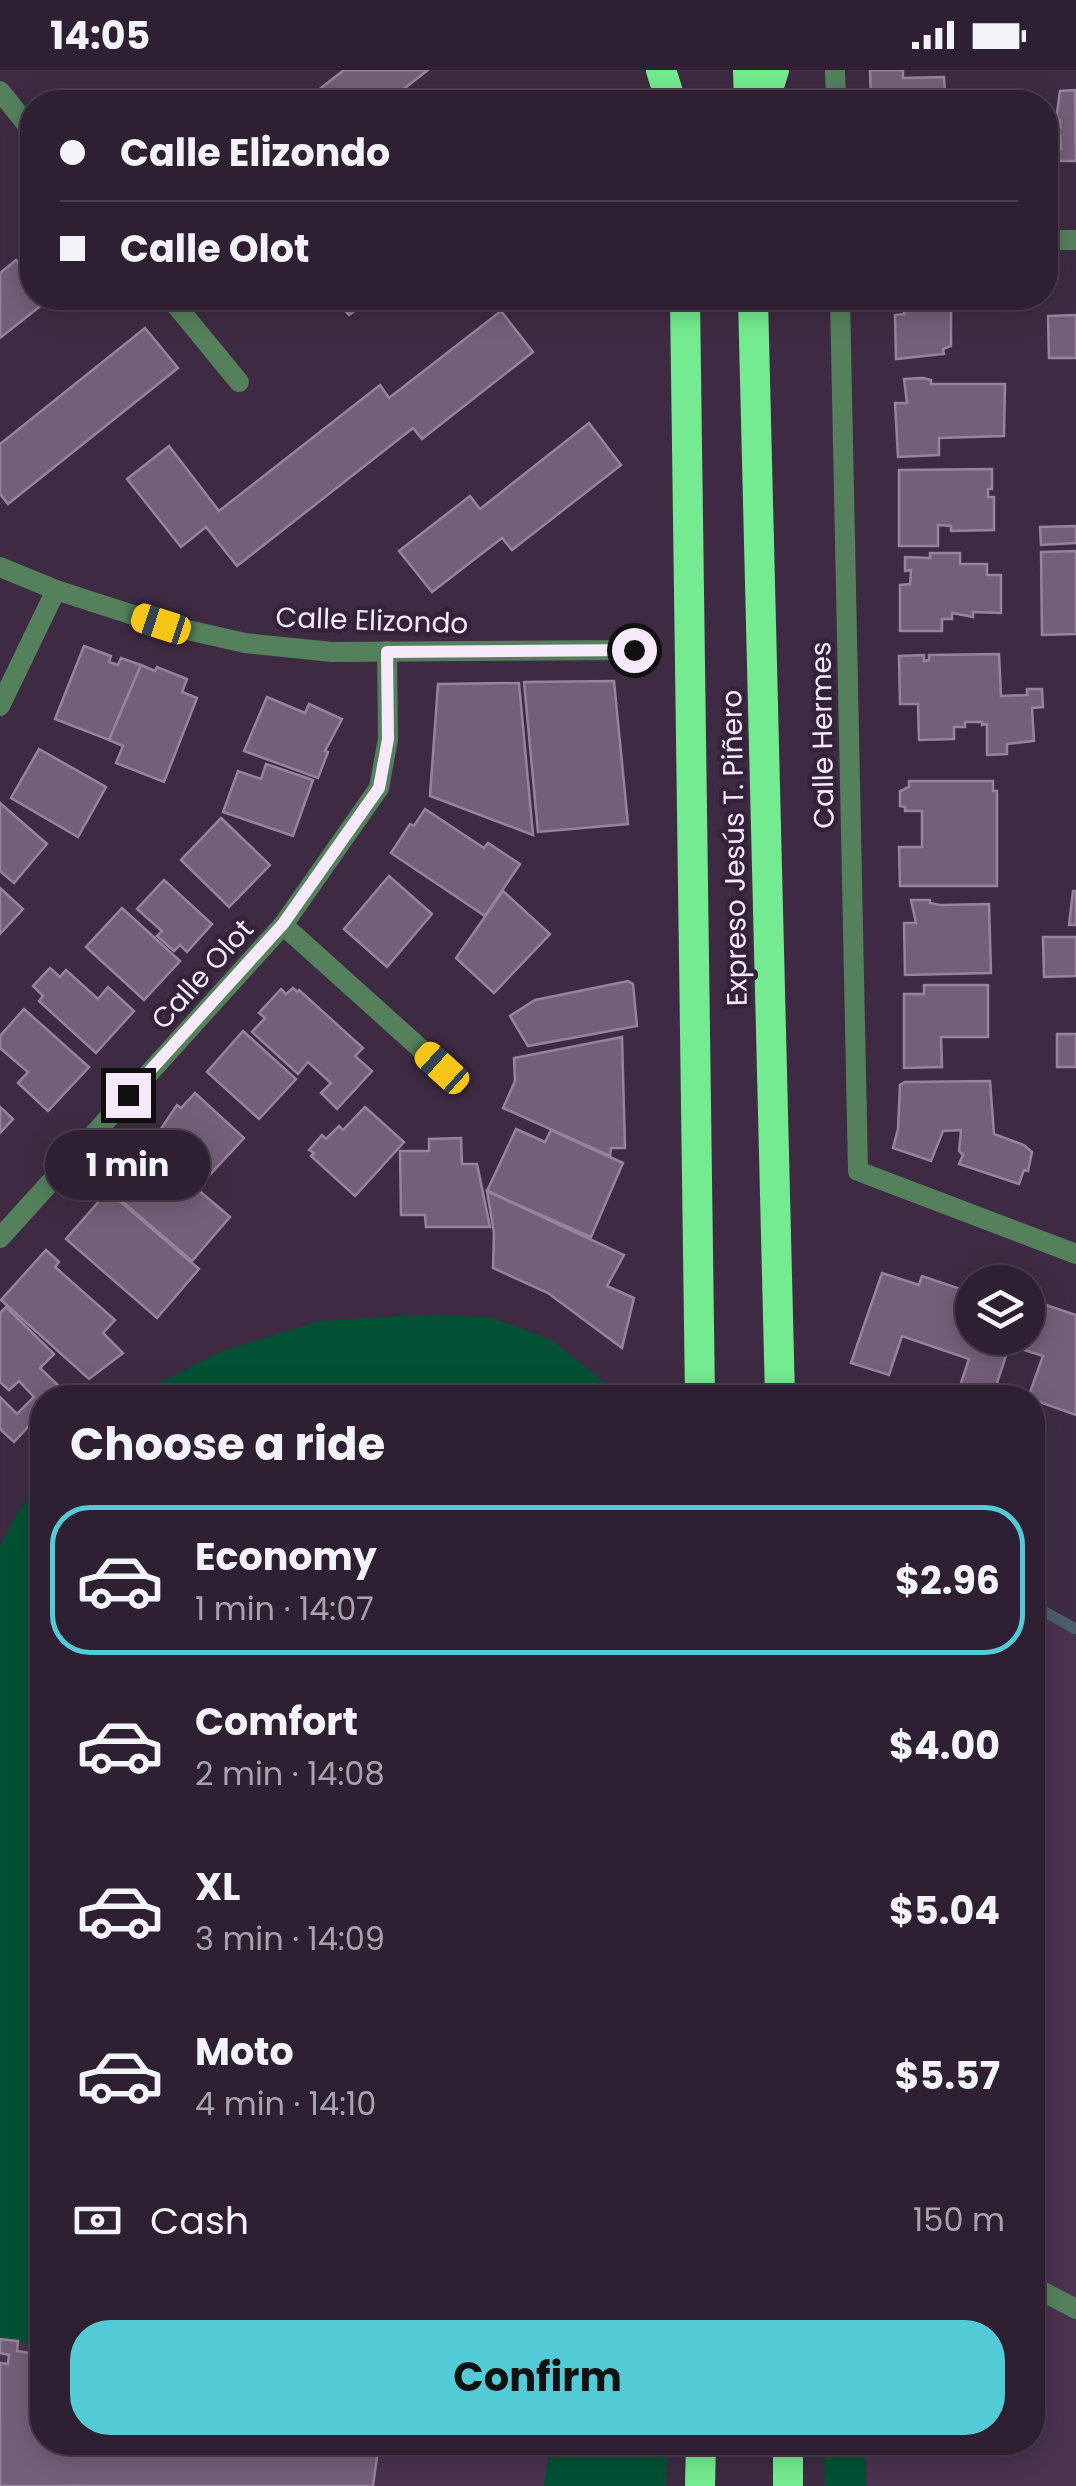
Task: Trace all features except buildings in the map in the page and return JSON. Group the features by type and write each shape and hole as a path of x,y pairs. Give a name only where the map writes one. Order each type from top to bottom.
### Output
{"highway":[{"name":"Expreso Jesús T. Piñero","path":"685,310 700,1385"},
{"name":"Expreso Jesús T. Piñero","path":"753,310 780,1385"},
{"path":"700,2486 701,2455"},
{"path":"788,2455 788,2486"}],"street":[{"path":"0,91 20,116"},
{"path":"180,310 239,382"},
{"name":"Calle Hermes","path":"840,310 858,1171 1076,1254"},
{"name":"Calle Elizondo","path":"0,566 56,590 161,624 246,643 332,652 634,650"},
{"path":"0,706 56,590"},
{"name":"Calle Olot","path":"0,1238 283,924 379,788 388,739 387,652"},
{"name":"Calle Olot","path":"283,924 442,1068"},
{"path":"1045,2293 1076,2309"}],"shaded area":[{"path":"1045,1613 1076,1635 1076,2486 866,2486 865,2455 1045,2455"},
{"path":"0,2339 30,2344 30,2455 549,2455 544,2486 0,2486"}],"green space":[{"path":"417,1315 489,1317 550,1339 608,1385 155,1385 222,1351 320,1321"},
{"path":"30,1498 30,2344 0,2339 0,1546"},
{"path":"549,2455 667,2455 666,2486 544,2486"},
{"path":"824,2455 865,2455 866,2486 825,2486"}],"waterway":[{"path":"1045,1612 1076,1629"}],"route":[{"path":"128,1095 283,924 379,788 388,739 387,652 634,650"}]}
